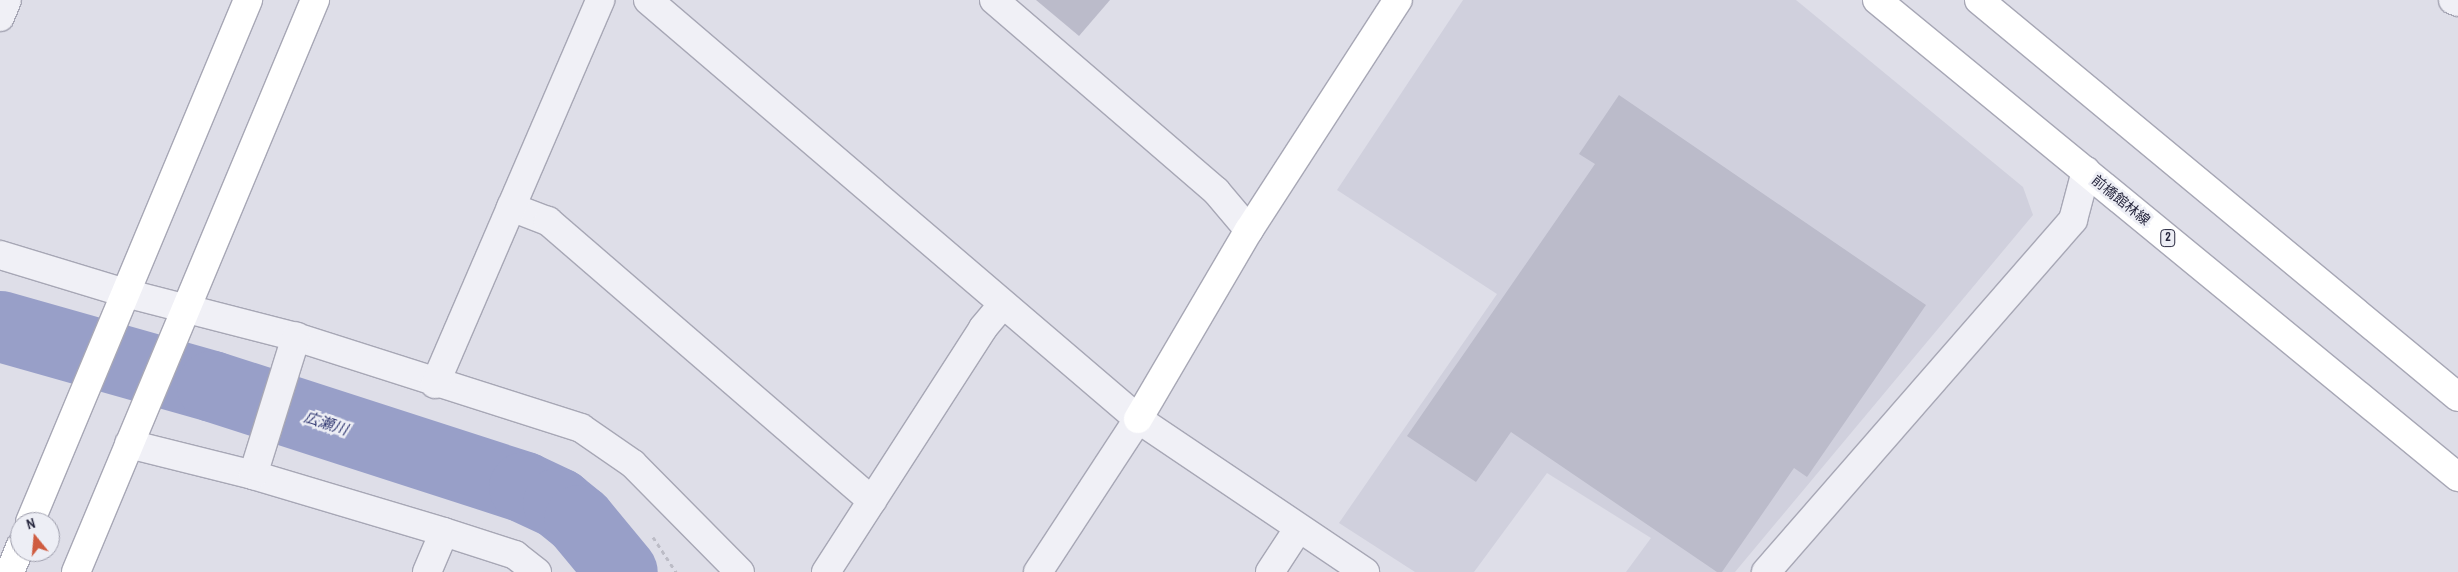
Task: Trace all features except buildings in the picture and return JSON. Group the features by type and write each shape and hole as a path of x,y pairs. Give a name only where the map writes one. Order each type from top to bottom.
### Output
{"street":[{"path":"0,17 7,0"},
{"path":"34,512 248,0"},
{"path":"76,572 173,335 316,0"},
{"path":"436,384 600,0"},
{"path":"648,0 1138,419 1298,529 1365,572"},
{"path":"994,0 1216,191 1249,230"},
{"path":"1038,572 1138,419 1249,230 1398,0"},
{"name":"前橋館林線","path":"1877,0 2458,477"},
{"path":"1979,0 2458,397"},
{"path":"2453,0 2458,2"},
{"path":"1766,572 2073,220 2086,171"},
{"path":"512,207 548,221 872,501"},
{"path":"0,255 120,304 184,309 296,337 436,384 581,428 608,444 633,464 740,572"},
{"path":"826,572 983,328 1003,304"},
{"path":"253,475 296,337"},
{"path":"129,444 253,475 444,532 515,555 537,572"},
{"path":"1270,572 1298,529"},
{"path":"427,572 444,532"}],"path":[{"path":"650,533 676,572"}],"shaded area":[{"path":"1463,0 1796,0 2023,187 2033,215 1735,572 1626,572 1651,538 1547,473 1474,572 1415,572 1339,523 1497,294 1337,190"}],"waterway":[{"name":"広瀬川","path":"0,326 212,386 524,487 558,503 579,520 622,572"}]}
